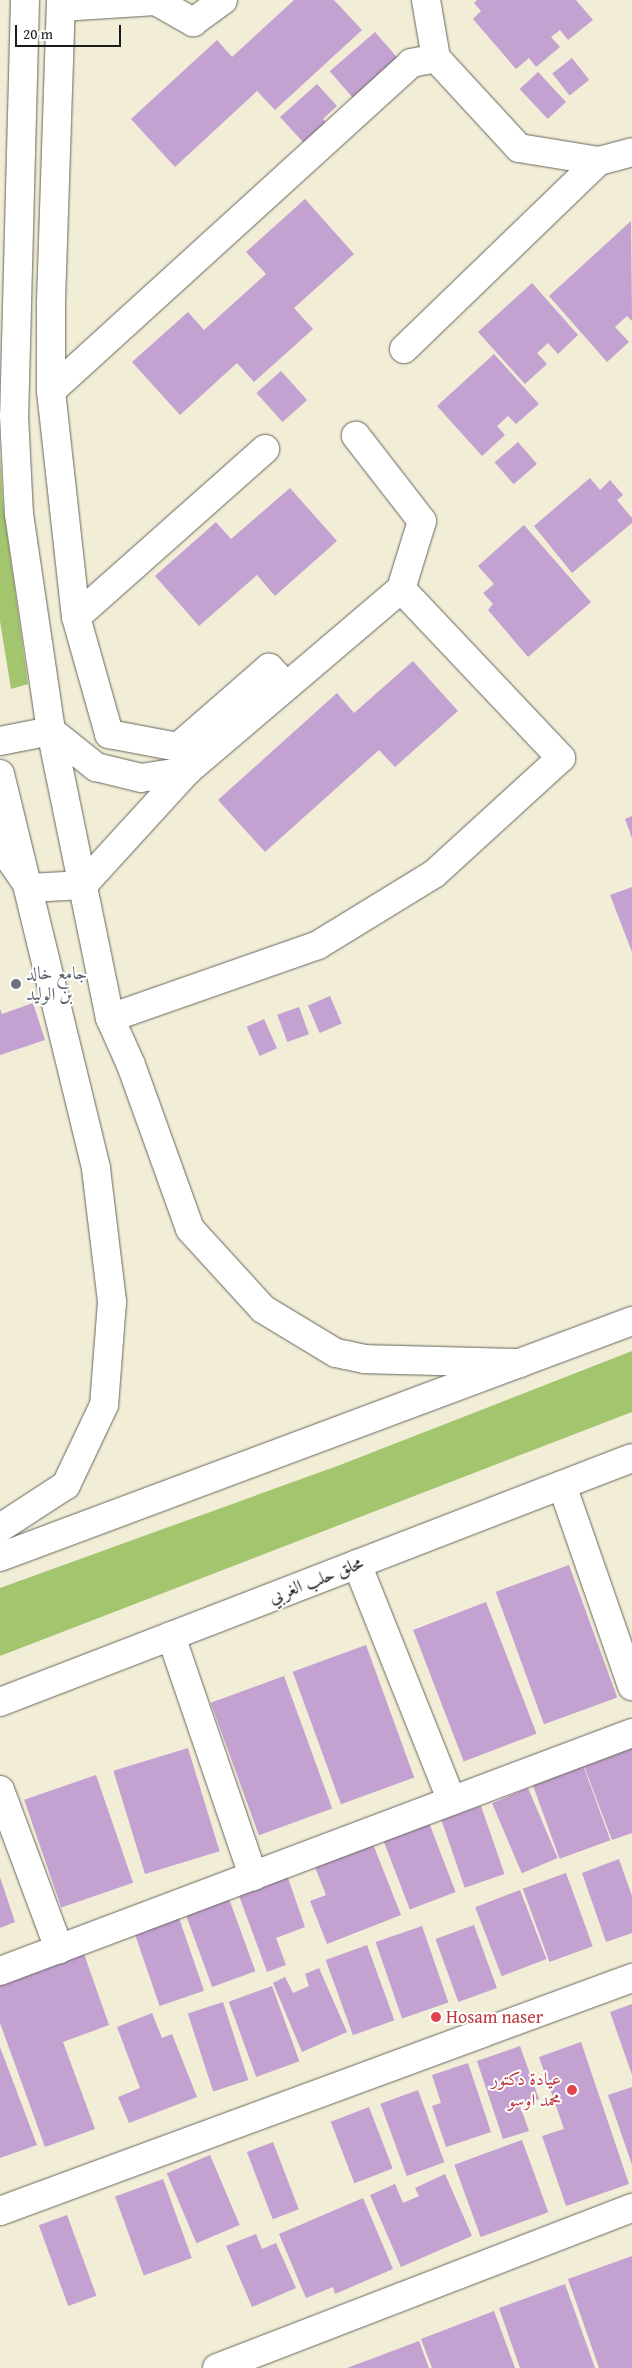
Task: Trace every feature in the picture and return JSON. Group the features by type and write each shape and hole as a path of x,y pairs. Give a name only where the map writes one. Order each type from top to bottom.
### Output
{"main road":[{"path":"25,0 14,416 19,514 51,731 110,1018 131,1065 190,1229 263,1309 341,1354 365,1359 521,1363"},
{"path":"223,0 193,22 156,1 61,4 51,307 52,391 76,617 109,734 178,747 269,668 287,686"},
{"path":"426,0 436,58 519,148 599,161 632,152"},
{"path":"52,391 412,64 436,58"},
{"path":"404,349 599,161"},
{"path":"30,888 83,885 187,771 401,589 422,521 356,436"},
{"path":"76,617 265,449"},
{"path":"110,1018 318,945 434,874 561,758 401,589"},
{"path":"0,741 51,731 96,767 141,778 187,771"},
{"path":"0,774 30,888 96,1169 112,1302 104,1405 66,1484 0,1528"},
{"path":"0,845 30,888"},
{"path":"0,1557 632,1321"},
{"name":"محلق حلب الغربي","path":"0,1702 632,1458"},
{"path":"562,1485 632,1686"},
{"path":"358,1564 452,1801"},
{"path":"170,1636 253,1876"},
{"path":"0,1971 632,1733"},
{"path":"0,1790 59,1948"},
{"path":"0,2211 632,1978"},
{"path":"217,2368 632,2208"}],"green space":[{"path":"0,455 3,505 28,684 11,689 0,621"},
{"path":"632,1351 632,1412 0,1656 0,1588 340,1465"}],"building":[{"path":"294,0 334,0 362,30 275,110 257,91 175,167 131,119 217,40 232,57"},
{"path":"477,0 576,0 593,20 568,40 560,30 551,37 560,47 536,67 529,58 516,69 473,19 481,11 474,3"},
{"path":"375,32 402,63 357,102 330,71"},
{"path":"572,58 589,80 570,95 552,73"},
{"path":"538,72 566,102 548,119 520,89"},
{"path":"317,84 337,106 323,119 334,132 312,152 280,117"},
{"path":"305,199 354,254 294,308 313,329 254,382 237,363 180,415 132,362 188,312 204,330 266,274 246,252"},
{"path":"631,221 632,321 627,316 615,327 629,342 607,362 549,296"},
{"path":"532,283 578,335 558,354 548,343 537,353 547,364 525,384 478,332"},
{"path":"494,354 539,404 516,424 508,416 497,426 505,435 482,456 437,406"},
{"path":"281,371 307,400 283,422 256,393"},
{"path":"518,442 537,464 514,484 495,462"},
{"path":"590,478 600,490 610,480 623,495 617,500 632,518 632,523 572,573 534,526"},
{"path":"290,488 337,541 275,596 257,575 199,626 155,576 216,522 231,539"},
{"path":"524,525 591,602 528,657 488,610 493,604 483,593 494,584 478,566"},
{"path":"413,661 458,711 395,767 379,750 265,852 218,800 337,693 354,713"},
{"path":"632,816 632,838 625,819"},
{"path":"632,887 632,952 610,895"},
{"path":"330,996 342,1024 320,1033 308,1005"},
{"path":"33,1003 45,1040 0,1055 0,1009 2,1014"},
{"path":"299,1007 309,1034 287,1042 277,1015"},
{"path":"264,1019 277,1048 260,1056 247,1027"},
{"path":"569,1565 617,1697 544,1724 496,1592"},
{"path":"486,1602 537,1734 464,1762 413,1630"},
{"path":"366,1645 414,1777 341,1804 293,1672"},
{"path":"284,1676 332,1808 259,1835 211,1703"},
{"path":"188,1748 220,1851 145,1874 113,1771"},
{"path":"632,1748 632,1833 612,1840 584,1766"},
{"path":"583,1765 610,1840 560,1859 532,1783"},
{"path":"96,1775 133,1883 61,1908 24,1800"},
{"path":"528,1788 558,1858 522,1873 492,1803"},
{"path":"481,1806 504,1874 465,1888 441,1820"},
{"path":"428,1820 456,1892 410,1909 382,1838"},
{"path":"373,1844 401,1915 327,1944 310,1901 326,1895 315,1867"},
{"path":"619,1859 632,1896 632,1933 606,1942 582,1873"},
{"path":"566,1873 593,1946 549,1962 523,1889"},
{"path":"287,1875 305,1927 276,1938 286,1965 267,1972 238,1893"},
{"path":"0,1877 15,1922 0,1928"},
{"path":"520,1890 547,1959 502,1976 475,1907"},
{"path":"228,1896 255,1971 212,1987 185,1912"},
{"path":"178,1915 204,1991 160,2006 134,1930"},
{"path":"474,1925 497,1988 458,2002 435,1939"},
{"path":"422,1926 448,2003 402,2019 376,1942"},
{"path":"367,1945 394,2020 353,2035 326,1960"},
{"path":"83,1951 109,2025 63,2042 95,2129 45,2147 0,2023 0,1981"},
{"path":"319,1968 347,2032 302,2052 273,1983 285,1977 293,1993 309,1986 305,1974"},
{"path":"272,1986 299,2061 256,2077 229,2002"},
{"path":"223,2002 248,2080 213,2091 188,2013"},
{"path":"632,2004 632,2075 610,2012"},
{"path":"152,2013 162,2038 172,2034 197,2097 129,2123 118,2097 140,2088 117,2027"},
{"path":"581,2042 629,2184 566,2206 542,2136 564,2129 539,2057"},
{"path":"520,2046 539,2099 520,2106 529,2131 503,2139 477,2061"},
{"path":"0,2047 37,2145 0,2158"},
{"path":"468,2063 491,2132 446,2147 432,2106 441,2103 432,2075"},
{"path":"632,2087 632,2165 608,2095"},
{"path":"418,2090 444,2162 407,2176 380,2104"},
{"path":"369,2107 393,2169 354,2183 331,2122"},
{"path":"522,2140 548,2212 481,2237 454,2165"},
{"path":"273,2142 299,2209 273,2219 247,2152"},
{"path":"210,2155 240,2225 196,2243 167,2173"},
{"path":"445,2174 472,2236 401,2267 370,2195 395,2184 403,2203 419,2196 415,2188"},
{"path":"163,2179 192,2258 144,2275 115,2196"},
{"path":"363,2198 393,2269 335,2294 333,2287 306,2298 279,2234"},
{"path":"67,2215 96,2296 68,2306 39,2225"},
{"path":"256,2234 262,2249 276,2243 296,2288 252,2307 226,2246"},
{"path":"632,2256 632,2368 599,2368 568,2279"},
{"path":"565,2284 595,2368 520,2368 499,2308"},
{"path":"494,2311 515,2368 432,2368 421,2339"},
{"path":"419,2341 429,2368 347,2368"}],"place":[{"name":"جامع خالد بن الوليد","path":"16,984"},
{"name":"Hosam naser","path":"436,2017"},
{"name":"عيادة دكتور محمد اوسو","path":"572,2090"}]}
